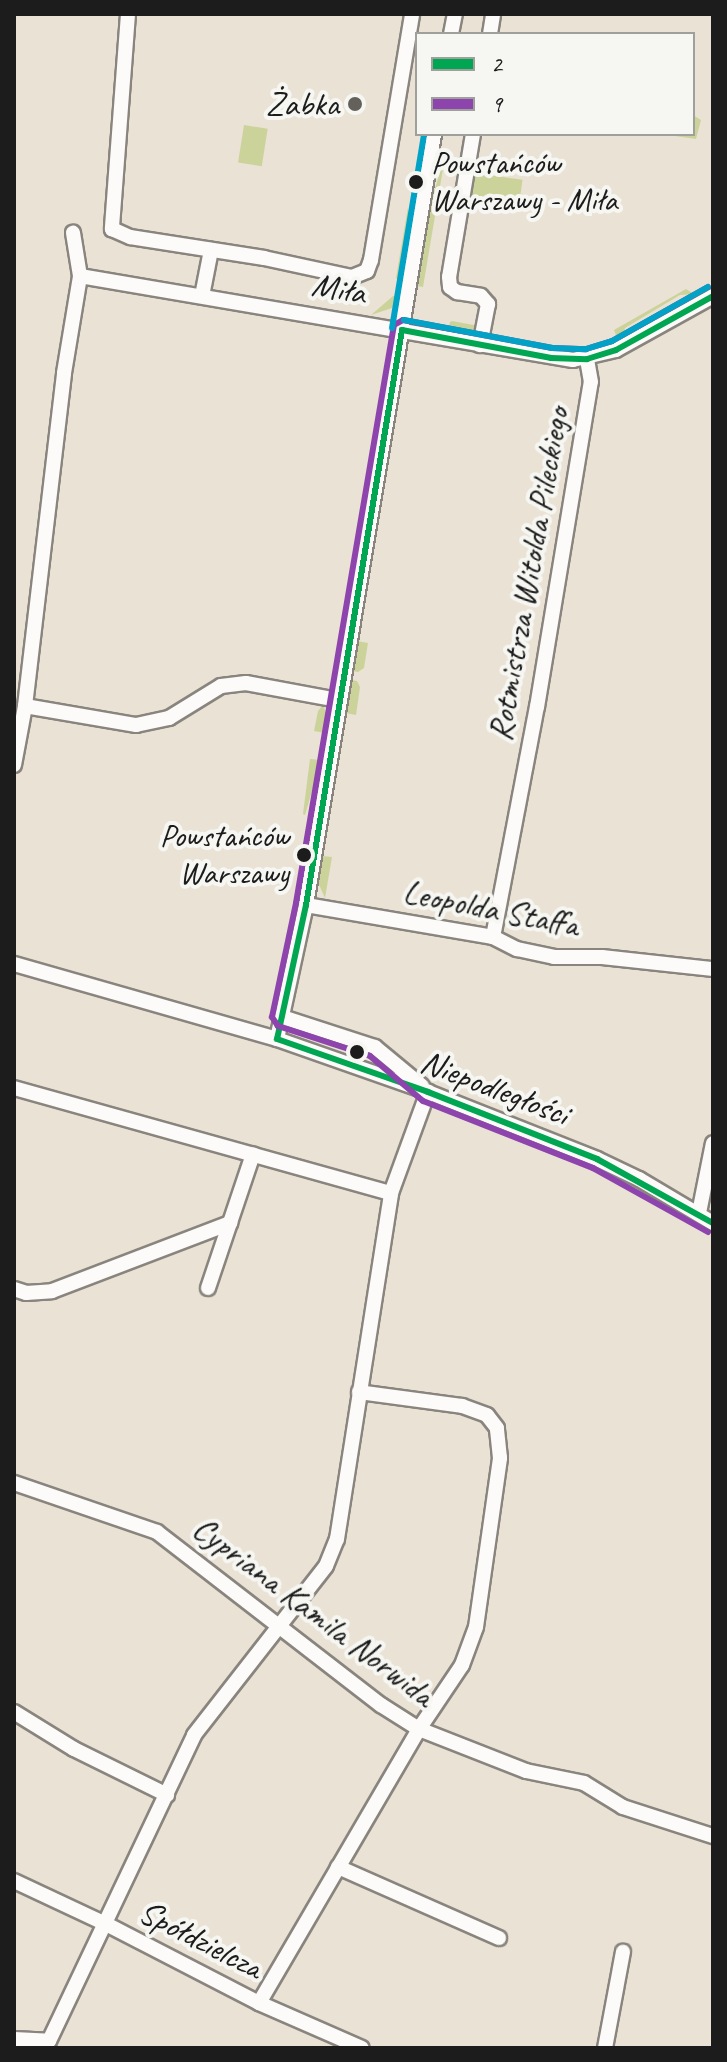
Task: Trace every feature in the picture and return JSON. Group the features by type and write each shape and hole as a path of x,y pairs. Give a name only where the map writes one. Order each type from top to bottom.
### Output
{"street":[{"path":"128,14 112,229 130,237 352,277 367,271 412,40 412,14"},
{"path":"277,1039 306,905 434,136"},
{"path":"473,136 449,277 450,287 457,292 481,296 488,304 480,345"},
{"path":"14,765 25,706 64,373 80,276 73,233"},
{"path":"202,296 211,250"},
{"name":"Miła","path":"80,276 565,359 587,359"},
{"path":"587,359 616,350 713,296"},
{"name":"Rotmistrza Witolda Pileckiego","path":"493,937 537,707 591,382 587,359"},
{"path":"25,706 136,725 169,718 212,690 233,684 246,683 338,700"},
{"name":"Leopolda Staffa","path":"306,905 493,937 517,949 554,957 602,957 713,969"},
{"name":"Niepodległości","path":"14,964 277,1039 428,1092 597,1159 713,1223"},
{"path":"14,2039 49,2041 194,1735 235,1678 281,1626 326,1566 337,1539 391,1193 428,1092 375,1047 282,1017"},
{"path":"14,1088 391,1193"},
{"path":"699,1213 713,1143"},
{"path":"208,1288 253,1154"},
{"path":"14,1289 26,1293 52,1291 230,1223"},
{"path":"259,2003 419,1729 462,1665 476,1627 500,1458 497,1428 487,1415 462,1406 359,1392"},
{"name":"Cypriana Kamila Norwida","path":"14,1483 157,1532 381,1705 419,1729 526,1771 584,1783 623,1807 713,1836"},
{"path":"14,1712 74,1749 167,1795"},
{"path":"338,1867 499,1938"},
{"name":"Spółdzielcza","path":"14,1881 106,1924 259,2003 362,2048"},
{"path":"605,2048 623,1952"}],"green space":[{"path":"695,116 701,120 696,139 675,136 695,136"},
{"path":"244,125 268,129 262,166 238,163"},
{"path":"446,151 423,287 417,286 432,199"},
{"path":"474,173 523,180 518,211 470,204"},
{"path":"408,207 409,240 401,283 396,278"},
{"path":"686,289 694,294 680,295 625,328 623,336 616,335 614,330"},
{"path":"393,296 398,296 392,308 371,315"},
{"path":"450,322 479,326 471,336 448,332"},
{"path":"357,641 368,643 364,668 358,672 351,671"},
{"path":"350,680 357,681 360,687 356,715 345,713"},
{"path":"323,705 328,718 325,733 314,731 318,711"},
{"path":"310,759 321,760 305,815 303,814"},
{"path":"323,856 332,857 325,898 317,880"}],"transit line":[{"path":"392,328 424,136"},
{"name":"9","path":"708,287 612,341 586,349 552,348 403,320 394,325 296,903 272,1017 278,1026 370,1056 423,1101 593,1168 708,1232"},
{"path":"404,320 552,348 586,349 612,341 708,287"},
{"name":"2","path":"402,330 551,358 587,359 616,350 713,296"},
{"name":"2","path":"402,330 306,905 277,1039 428,1092 597,1159 713,1223"}],"place":[{"name":"Żabka","path":"355,104"},
{"name":"Powstańców Warszawy - Miła","path":"416,182"},
{"name":"Powstańców Warszawy","path":"304,855"}]}
